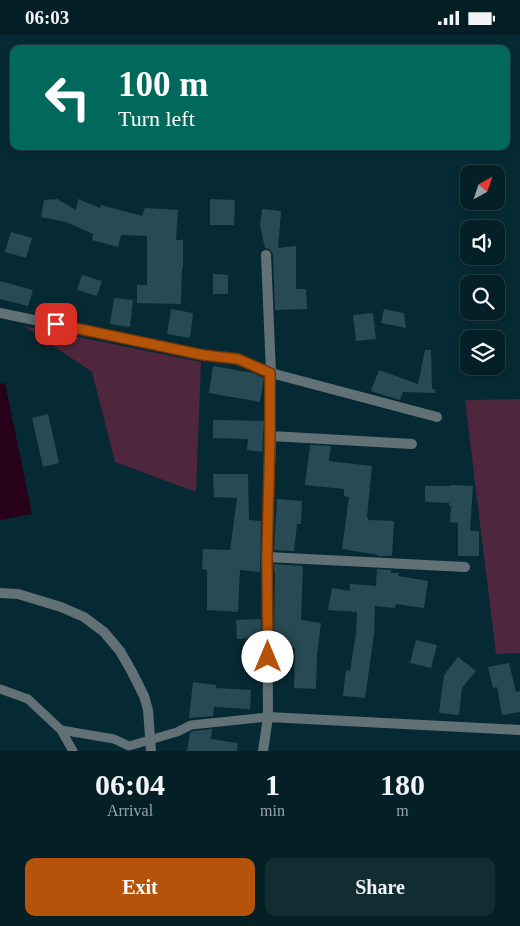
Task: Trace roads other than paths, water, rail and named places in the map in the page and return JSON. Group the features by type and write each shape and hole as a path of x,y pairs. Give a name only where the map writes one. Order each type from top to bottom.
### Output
{"street":[{"path":"264,751 268,717 267,557 270,435 266,255"},
{"path":"0,313 203,355 238,359 270,373 437,417"},
{"path":"270,435 412,444"},
{"path":"267,557 465,567"},
{"path":"0,593 18,593 60,607 84,617 104,633 120,651 144,696 148,710 150,746"},
{"path":"268,717 520,730"}],"lane":[{"path":"0,689 28,699 61,730 72,751"},
{"path":"61,730 114,739 127,748 150,746 191,725 268,717"}]}
